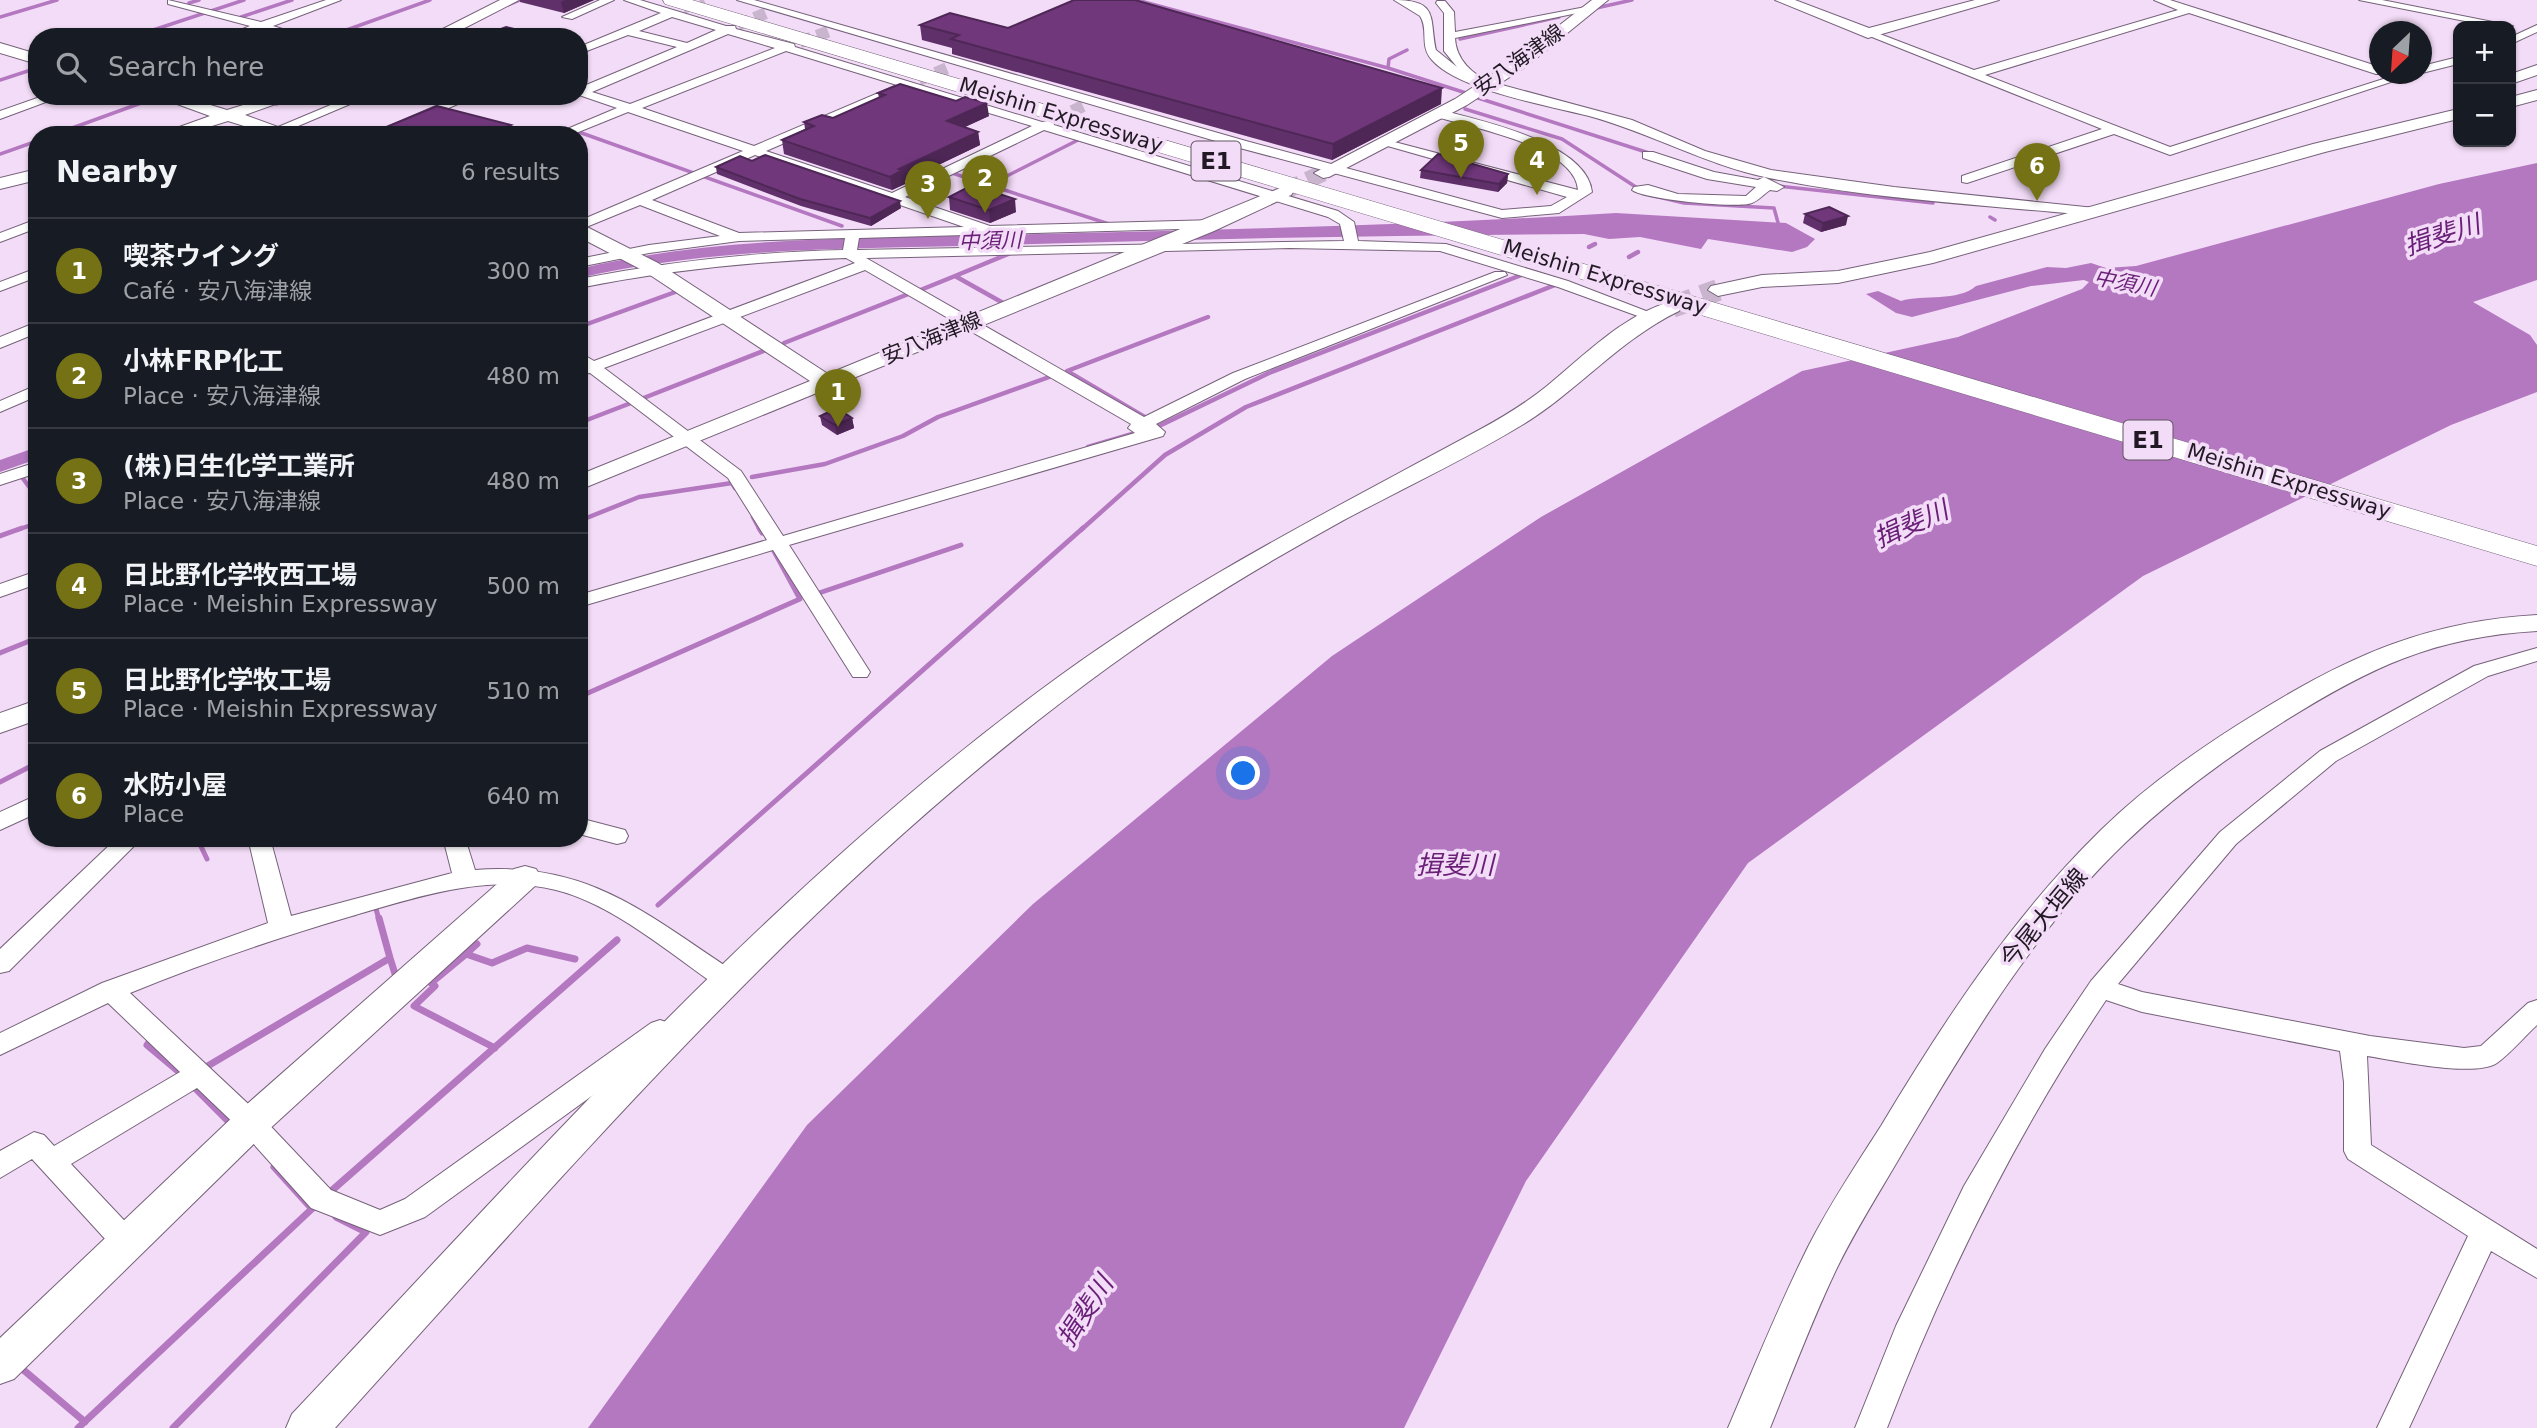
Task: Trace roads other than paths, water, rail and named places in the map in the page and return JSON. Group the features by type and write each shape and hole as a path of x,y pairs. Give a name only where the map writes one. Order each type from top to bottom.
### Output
{"highway":[{"name":"Meishin Expressway","path":"682,5 2537,541"},
{"name":"Meishin Expressway","path":"1769,320 2537,556"}],"street":[{"path":"256,28 336,0"},
{"path":"568,16 609,0"},
{"path":"629,0 682,5 786,47 1050,122 1280,194 1347,222 1351,244"},
{"path":"742,0 770,11 1236,147 1502,214 1554,210 1585,192 1585,183 1558,153 1538,143 1441,114"},
{"path":"770,11 795,0"},
{"path":"1399,0 1420,7 1429,19 1432,32"},
{"path":"1783,0 2170,151 2369,84"},
{"path":"1868,33 1992,0"},
{"path":"2159,0 2369,68"},
{"path":"2364,0 2477,21"},
{"path":"452,28 504,1"},
{"path":"173,2 269,28"},
{"path":"1441,2 1443,16 1432,32 1429,44 1435,58 1445,66 1488,85 1565,115 1686,147 1725,162 1770,174 1821,183 2095,212"},
{"path":"1441,2 1449,12 1450,51 1468,75"},
{"path":"1450,36 1596,3"},
{"name":"安八海津線","path":"1328,171 1441,114 1488,85 1522,62 1596,3"},
{"path":"588,47 682,5"},
{"path":"1975,74 2189,10"},
{"path":"588,89 733,27"},
{"path":"2516,28 2534,29"},
{"path":"2516,38 2534,29"},
{"path":"627,31 687,46"},
{"path":"583,126 800,42"},
{"path":"0,48 28,56"},
{"path":"2432,67 2453,61"},
{"path":"2516,77 2537,70"},
{"path":"588,223 915,82"},
{"path":"588,94 988,230"},
{"path":"2516,101 2537,95"},
{"path":"2319,148 2337,138 2453,99"},
{"path":"0,115 29,105"},
{"path":"192,105 257,126"},
{"path":"194,126 262,105"},
{"path":"294,126 342,105"},
{"path":"397,126 448,105"},
{"path":"1718,290 1762,281 1838,277 1933,257 2319,148 2453,115"},
{"path":"893,198 1050,122"},
{"path":"1967,180 2115,129"},
{"path":"1383,143 1579,197"},
{"path":"1648,155 1712,176 1766,186 1914,204"},
{"path":"1725,162 1730,169 1763,181 1766,186"},
{"path":"0,184 28,177"},
{"path":"1639,190 1648,189 1676,198 1749,200 1766,186"},
{"name":"安八海津線","path":"588,479 1211,226 1280,194"},
{"path":"642,201 737,237"},
{"path":"1993,210 2095,212"},
{"path":"588,261 737,237 1211,226"},
{"path":"0,238 28,227"},
{"path":"588,232 629,253 826,382"},
{"path":"848,253 853,235"},
{"path":"588,282 652,268 720,259 848,253 1351,244 1441,247 1661,312"},
{"path":"588,588 1157,432 848,253"},
{"path":"588,365 727,317 867,264"},
{"path":"1145,425 1239,376 1500,275"},
{"path":"0,287 28,276"},
{"path":"306,1428 729,981 937,786 1051,696 1138,634 1314,526 1518,418 1538,405 1622,332 1661,312"},
{"path":"0,328 28,340"},
{"path":"0,343 28,331"},
{"path":"588,369 735,475 860,672"},
{"path":"0,407 28,394"},
{"path":"0,480 28,470"},
{"path":"588,598 773,538"},
{"path":"0,591 28,580"},
{"name":"今尾大垣線","path":"1749,1428 1835,1234 1976,1004 2047,908 2149,804 2221,747 2366,662 2446,632 2492,624 2536,646"},
{"path":"1871,1428 1907,1336 1974,1195 2053,1056 2100,988 2228,838 2328,756 2481,671 2536,646"},
{"path":"0,724 28,713"},
{"path":"0,822 28,808"},
{"path":"588,828 617,836"},
{"path":"0,964 122,847"},
{"path":"261,847 281,926"},
{"path":"457,847 465,877"},
{"path":"0,1045 65,1010 180,961 281,926 465,877 525,877 557,882 602,902 729,981"},
{"path":"0,1365 251,1123 525,877"},
{"path":"111,990 251,1123 321,1199 380,1223 415,1208 642,1046 703,990 729,981"},
{"path":"2100,988 2142,1002 2352,1042 2464,1058 2487,1056 2537,1010"},
{"path":"2352,1042 2357,1082 2358,1151 2483,1228 2537,1265"},
{"path":"51,1162 199,1074"},
{"path":"0,1166 34,1143 127,1243"},
{"path":"2393,1428 2481,1242 2483,1228"}],"water":[{"name":"揖斐川","path":"2537,163 2537,280 2473,302 2530,335 2537,345 2537,392 2451,425 2143,576 1748,863 1526,1181 1404,1428 588,1428 807,1125 1033,904 1332,656 1541,517 1802,371 1958,337 2082,289 2089,282 2084,280 2031,286 1912,317 1896,313 1866,294 1878,291 1901,301 1950,296 1969,291 1976,286 2047,267 2066,268 2091,263 2106,268 2136,266 2439,184"},
{"name":"中須川","path":"1616,213 1786,223 1815,239 1807,247 1792,252 1708,239 1701,249 1640,237 1609,239 1584,234 842,249 684,260 588,276 588,267 630,258 682,250 785,241 1461,221"},
{"path":"28,450 28,462 0,472 0,460"}],"waterway":[{"path":"0,17 57,0"},
{"path":"189,3 199,0"},
{"path":"159,28 244,0"},
{"path":"241,17 292,0"},
{"path":"352,28 430,0"},
{"path":"508,5 520,0"},
{"path":"1137,0 1388,68"},
{"path":"1592,9 1632,0"},
{"path":"1460,39 1559,17"},
{"path":"1388,68 1389,59 1407,50"},
{"path":"1388,68 1466,93"},
{"path":"0,80 28,71"},
{"path":"1478,98 1649,153"},
{"path":"78,126 136,105"},
{"path":"1465,109 1562,139 1642,191"},
{"path":"588,135 842,226"},
{"path":"989,185 1080,139"},
{"path":"0,154 28,144"},
{"path":"952,173 1109,224"},
{"path":"1777,186 1933,203"},
{"path":"1650,195 1684,203 1774,208 1780,230"},
{"path":"1990,217 1995,220"},
{"path":"1589,247 1595,244"},
{"name":"中須川","path":"955,276 1013,252"},
{"path":"1629,257 1638,252"},
{"path":"1155,428 1269,373 1524,274"},
{"path":"918,291 955,276"},
{"path":"955,276 1005,304"},
{"path":"1081,530 1165,455 1246,407 1555,285"},
{"path":"588,324 678,291"},
{"path":"784,343 911,293"},
{"path":"1148,419 1067,371 1208,317"},
{"path":"641,399 766,350"},
{"path":"752,477 825,464 903,436 938,417 1052,376 1056,379"},
{"path":"588,420 631,403"},
{"path":"1088,447 1139,432"},
{"path":"21,476 28,485"},
{"path":"588,517 639,497 732,483 735,488"},
{"path":"753,517 760,530"},
{"path":"17,530 28,526"},
{"path":"0,536 22,528"},
{"path":"759,528 762,533"},
{"path":"658,905 1083,528"},
{"path":"816,594 961,545"},
{"path":"588,693 800,599 774,551"},
{"path":"0,653 28,642"},
{"path":"0,782 28,768"},
{"path":"201,847 207,859"},
{"path":"375,905 379,920"},
{"path":"379,918 390,958"},
{"path":"494,1048 617,940"},
{"path":"466,954 477,944"},
{"path":"466,954 492,963 527,948 575,959"},
{"path":"466,954 431,983 435,986 414,1006 494,1048"},
{"path":"206,1067 390,958"},
{"path":"390,958 396,977"},
{"path":"150,1041 147,1045 184,1076"},
{"path":"329,1193 494,1048"},
{"path":"191,1084 231,1124"},
{"path":"274,1167 312,1209"},
{"path":"312,1209 316,1205"},
{"path":"85,1422 312,1209"},
{"path":"173,1428 366,1232 336,1217"},
{"path":"20,1367 85,1422"},
{"path":"78,1428 85,1422"}],"tunnel":[{"path":"683,8 704,0"},
{"path":"738,25 766,13"},
{"path":"800,42 830,31"},
{"path":"919,80 950,67"},
{"path":"1056,119 1083,106"},
{"path":"1204,164 1231,149"},
{"path":"1285,191 1323,173"},
{"path":"1672,307 1718,290"}],"place":[{"name":"日比野化学牧工場","path":"1461,178"},
{"name":"日比野化学牧西工場","path":"1537,195"},
{"name":"水防小屋","path":"2037,201"},
{"name":"小林FRP化工","path":"985,213"},
{"name":"(株)日生化学工業所","path":"928,219"},
{"name":"喫茶ウイング","path":"838,427"}]}
